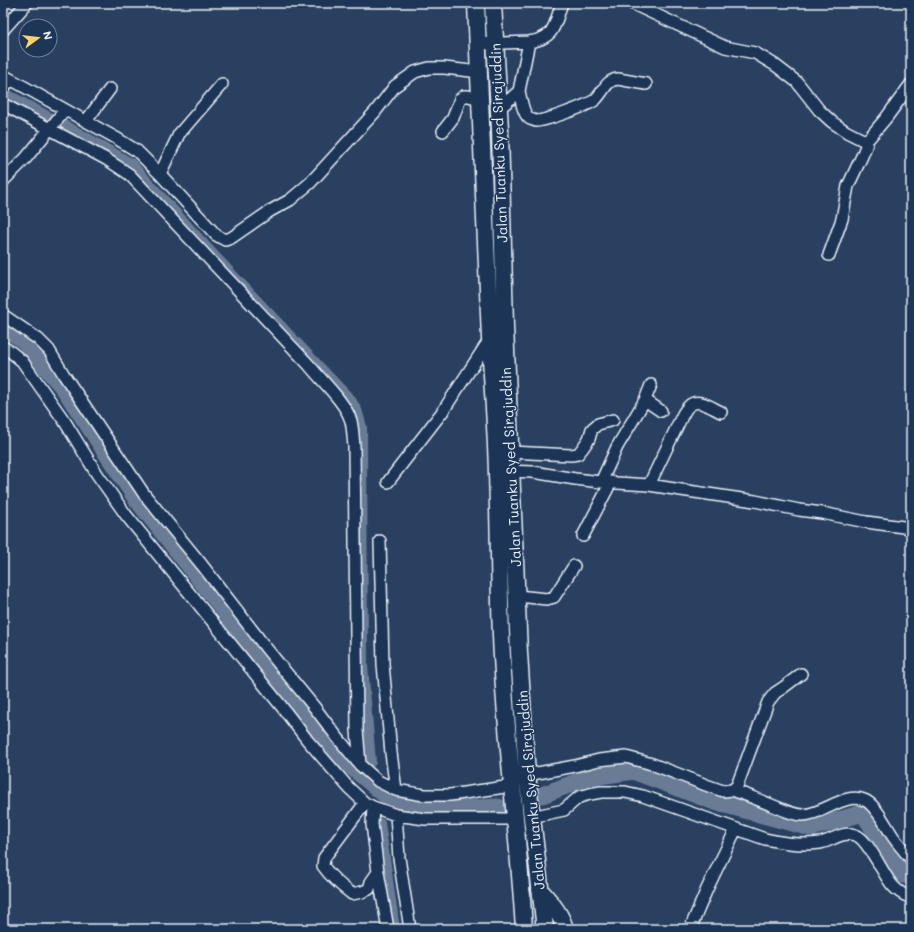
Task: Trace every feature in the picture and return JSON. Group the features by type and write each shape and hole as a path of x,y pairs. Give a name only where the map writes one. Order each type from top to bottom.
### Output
{"highway":[{"name":"Jalan Tuanku Syed Sirajuddin","path":"476,3 490,338 517,596 527,775 545,929"},
{"name":"Jalan Tuanku Syed Sirajuddin","path":"493,3 499,110 510,452 504,471 501,637 508,743 522,891 524,929"},
{"path":"540,890 556,909 565,929"},
{"path":"514,929 522,891"}],"street":[{"path":"3,30 27,3"},
{"path":"478,44 538,41 550,35 562,3"},
{"path":"631,3 725,47 755,53 775,65 797,82 819,110 832,122 863,140 868,139"},
{"path":"529,42 519,91 523,110 529,119 535,121 542,120 589,103 596,99 608,83 614,80 618,79 646,84"},
{"path":"3,104 57,120 86,121 137,151 216,235 225,240 231,238 270,211 290,200 310,183 376,112 395,86 415,72 429,68 444,68 480,72"},
{"path":"5,82 128,174 309,366 348,411 351,421 354,446 357,730 360,764"},
{"path":"160,174 179,134 222,84"},
{"path":"829,255 842,219 848,186 868,139 886,118 911,84"},
{"path":"86,121 110,89"},
{"path":"499,110 519,91"},
{"path":"443,130 454,118 460,99 464,96 468,96 481,99"},
{"path":"3,181 26,158 57,120"},
{"path":"3,315 38,339 49,350 144,494 360,764 378,781 396,790 424,795 450,795 512,786"},
{"path":"388,482 443,411 490,338"},
{"path":"3,347 12,352 22,361 65,422 97,474 126,515 277,700 308,741 349,788 369,805 396,816 426,819 515,819"},
{"path":"584,536 606,482 617,447 645,400 651,386"},
{"path":"645,400 661,411"},
{"path":"649,485 688,406 700,402 722,412"},
{"path":"510,452 571,455 578,454 589,439 592,429 598,424 613,420"},
{"path":"504,471 533,472 575,479 649,485 722,495 866,522 911,528"},
{"path":"380,541 383,664 391,754 396,790"},
{"path":"517,596 547,599 554,597 574,566"},
{"path":"732,790 737,786 768,702 775,693 801,674"},
{"path":"527,775 599,760 626,757 652,764 723,791 732,790 771,804 789,813 802,815 814,814 843,800 853,798 864,800 874,807 893,837 911,859"},
{"path":"531,817 564,810 579,797 601,792 625,792 643,796 694,813 771,841 807,845 822,842 843,834 856,835 864,840 892,886 911,898"},
{"path":"369,805 378,872 388,929"},
{"path":"369,805 324,858 323,866 332,877 352,894 369,890 371,882 378,872"},
{"path":"396,816 399,858 410,929"},
{"path":"690,929 706,889 736,829"}],"waterway":[{"path":"3,92 131,163 214,255 351,400 357,410 362,427 363,666 371,762"},
{"path":"3,327 24,341 65,390 137,500 303,713 342,759 391,800 468,808 498,807"},
{"path":"542,795 587,778 633,771 715,802 811,828 863,813 903,875 911,875"},
{"path":"380,823 395,929"}]}
